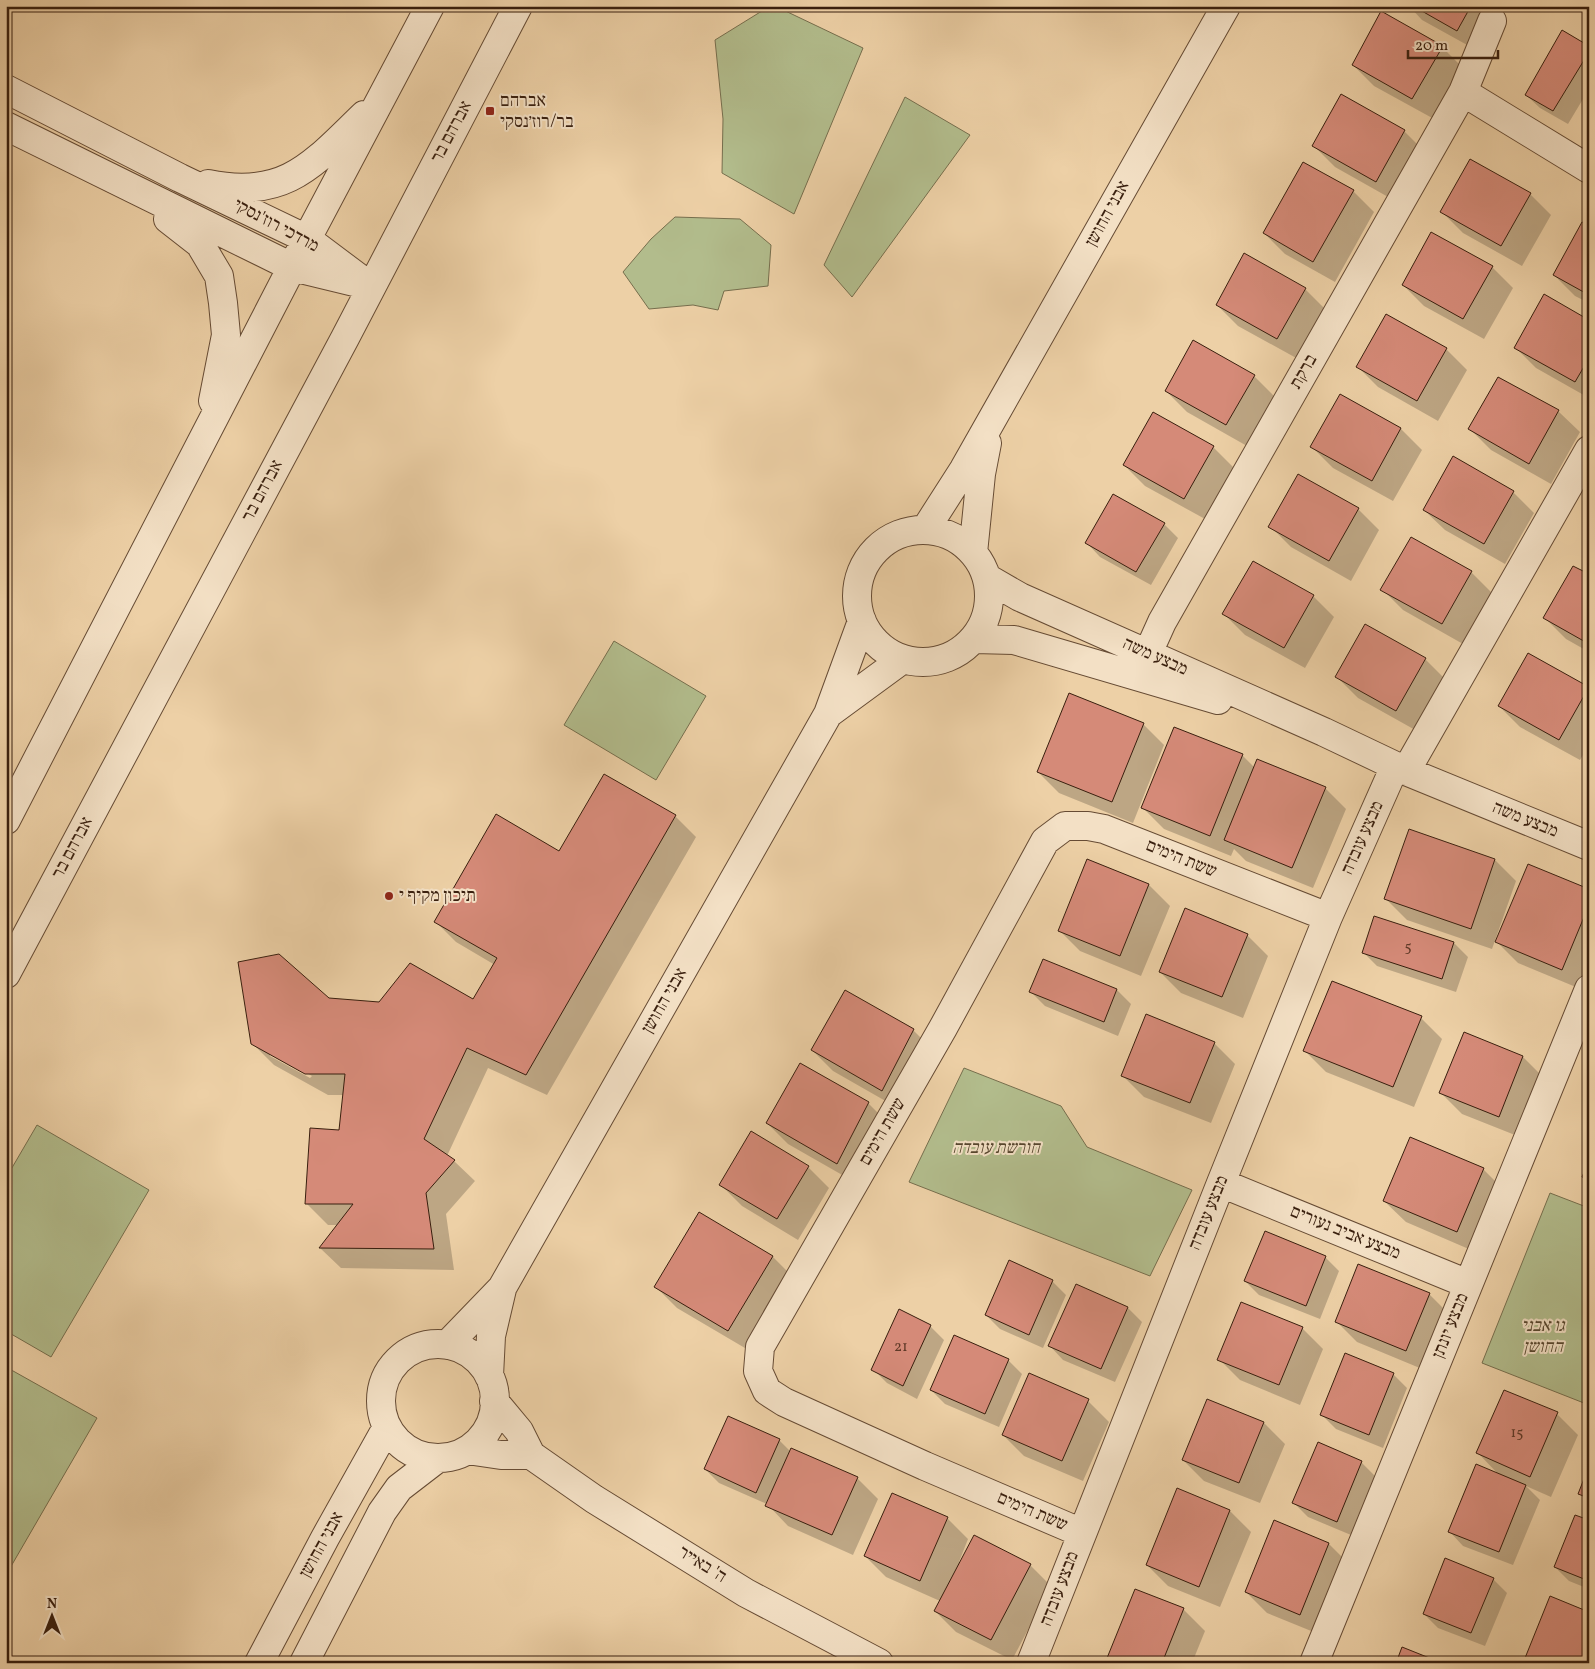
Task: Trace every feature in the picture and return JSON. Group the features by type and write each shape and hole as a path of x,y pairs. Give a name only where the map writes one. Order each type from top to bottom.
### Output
{"street":[{"path":"6,820 292,267 430,6"},
{"name":"אברהם בר","path":"6,974 345,338 518,6"},
{"name":"אבני החושן","path":"925,530 991,422 1226,6"},
{"name":"ברקת","path":"1148,653 1162,622 1463,92 1492,21"},
{"name":"מרדכי רוז'נסקי","path":"6,89 180,178 307,239 371,287"},
{"path":"1463,92 1589,169"},
{"path":"180,178 226,188 255,188 285,181 312,165 382,98"},
{"name":"מרדכי רוז'נסקי","path":"6,126 292,267 371,287"},
{"path":"123,184 200,244 219,276 226,335 207,432"},
{"name":"אבני החושן","path":"973,553 981,474 991,422"},
{"path":"1400,769 1589,450"},
{"path":"925,530 943,533 960,541 973,553 987,578 989,600 985,620 974,639 957,653 940,660 921,662 903,659 886,650 872,637 862,622 857,600 859,578 869,559 884,543 903,533 925,530"},
{"name":"מבצע משה","path":"987,578 1020,597 1324,732 1400,769 1589,846"},
{"name":"אבני החושן","path":"447,1345 502,1288 828,714 862,622"},
{"name":"מבצע משה","path":"974,639 1014,640 1324,732"},
{"name":"אבני החושן","path":"828,714 903,659"},
{"name":"מבצע עובדה","path":"1031,1663 1328,917 1400,769"},
{"name":"ששת הימים","path":"1082,1533 925,1466 784,1402 768,1390 758,1370 760,1347 943,1028 1045,841 1066,826 1088,826 1104,829 1328,917"},
{"name":"מבצע יונתן","path":"1314,1663 1589,989"},
{"name":"מבצע אביב נעורים","path":"1221,1182 1468,1284"},
{"name":"אבני החושן","path":"491,1388 491,1336 502,1288"},
{"path":"429,1345 447,1345 464,1351 478,1361 491,1388 494,1411 488,1428 479,1440 467,1450 453,1456 438,1458 422,1456 408,1450 396,1440 387,1427 381,1410 381,1392 387,1375 397,1361 412,1350 429,1345"},
{"name":"ה' באייר","path":"491,1388 519,1431 531,1455 594,1499 746,1593 879,1663"},
{"name":"אבני החושן","path":"258,1663 320,1546 387,1427"},
{"path":"467,1450 501,1455 531,1455"},
{"path":"304,1663 382,1512 399,1488 438,1458"}],"green space":[{"path":"770,6 775,6 863,48 794,214 722,173 723,119 715,40"},
{"path":"905,97 970,135 852,297 824,265"},
{"path":"675,217 740,219 771,245 768,286 724,291 718,310 693,305 649,309 623,272 651,239"},
{"path":"614,641 706,696 656,780 564,725"},
{"name":"חורשת עובדה","path":"964,1068 1061,1106 1087,1147 1192,1190 1150,1276 909,1182"},
{"path":"37,1125 149,1190 51,1357 6,1331 6,1178"},
{"name":"גו אבני החושן","path":"1550,1193 1589,1208 1589,1405 1482,1363"},
{"path":"6,1367 97,1418 6,1575"}],"building":[{"path":"1413,6 1471,6 1457,31"},
{"path":"1381,11 1443,46 1412,99 1352,65"},
{"path":"1562,30 1589,46 1589,52 1553,111 1525,95"},
{"path":"1341,94 1405,130 1376,182 1312,146"},
{"path":"1470,159 1531,193 1501,246 1440,212"},
{"path":"1303,162 1354,190 1313,262 1263,233"},
{"path":"1582,222 1589,225 1589,295 1553,275"},
{"path":"1431,232 1493,266 1463,319 1402,285"},
{"path":"1244,253 1306,288 1277,339 1216,305"},
{"path":"1544,294 1589,320 1589,358 1575,382 1514,348"},
{"path":"1386,314 1447,348 1417,401 1356,367"},
{"path":"1193,340 1255,375 1226,425 1165,391"},
{"path":"1498,377 1559,410 1529,464 1468,429"},
{"path":"1340,394 1401,428 1372,481 1310,447"},
{"path":"1153,412 1214,446 1184,499 1123,465"},
{"path":"1453,456 1514,491 1484,544 1423,510"},
{"path":"1298,474 1359,508 1329,561 1268,527"},
{"path":"1113,494 1165,523 1136,572 1085,543"},
{"path":"1411,537 1472,571 1442,624 1380,590"},
{"path":"1253,561 1314,595 1284,648 1222,614"},
{"path":"1573,566 1589,574 1589,644 1543,618"},
{"path":"1365,624 1426,658 1396,711 1335,677"},
{"path":"1528,653 1589,687 1559,740 1498,706"},
{"path":"1069,693 1144,723 1112,802 1037,772"},
{"path":"1174,727 1243,754 1210,836 1141,808"},
{"path":"1257,759 1326,787 1292,868 1224,840"},
{"path":"604,774 676,815 526,1075 467,1048 424,1139 455,1160 426,1193 434,1249 319,1248 353,1204 305,1204 310,1128 339,1130 345,1074 305,1074 251,1044 238,962 279,954 329,998 379,1002 410,963 473,999 497,958 434,922 496,814 559,851"},
{"path":"1409,829 1495,859 1471,929 1384,899"},
{"path":"1087,859 1149,884 1120,956 1058,931"},
{"path":"1528,864 1589,889 1589,905 1562,970 1495,942"},
{"path":"1185,908 1248,934 1222,997 1159,972"},
{"path":"1374,916 1454,942 1442,979 1362,953"},
{"path":"1043,959 1117,989 1104,1022 1029,992"},
{"path":"1332,981 1422,1016 1393,1087 1303,1051"},
{"path":"845,990 914,1029 882,1091 811,1050"},
{"path":"1146,1014 1215,1042 1190,1103 1121,1076"},
{"path":"1464,1032 1523,1056 1499,1117 1439,1093"},
{"path":"800,1063 869,1102 837,1164 766,1123"},
{"path":"751,1131 809,1166 777,1219 719,1185"},
{"path":"1410,1137 1484,1168 1457,1232 1383,1201"},
{"path":"1589,1160 1589,1180 1582,1177"},
{"path":"699,1212 773,1256 728,1331 654,1287"},
{"path":"1265,1231 1326,1256 1306,1306 1244,1281"},
{"path":"1009,1260 1053,1280 1029,1335 985,1315"},
{"path":"1358,1264 1430,1293 1406,1351 1335,1322"},
{"path":"1076,1284 1128,1307 1101,1369 1048,1346"},
{"path":"1241,1302 1303,1327 1279,1385 1217,1360"},
{"path":"899,1309 931,1325 903,1386 871,1370"},
{"path":"954,1335 1009,1359 985,1414 930,1390"},
{"path":"1345,1353 1394,1373 1369,1435 1320,1415"},
{"path":"1029,1373 1089,1399 1062,1461 1002,1435"},
{"path":"1504,1390 1558,1412 1530,1477 1476,1453"},
{"path":"1207,1399 1264,1422 1239,1483 1182,1460"},
{"path":"728,1416 780,1439 756,1493 704,1469"},
{"path":"1318,1442 1362,1461 1337,1522 1292,1503"},
{"path":"791,1448 858,1477 832,1535 765,1506"},
{"path":"1476,1464 1526,1485 1499,1552 1448,1532"},
{"path":"1589,1466 1589,1498 1578,1494"},
{"path":"1177,1488 1230,1510 1199,1587 1146,1565"},
{"path":"892,1493 948,1517 920,1581 864,1556"},
{"path":"1575,1515 1589,1520 1589,1581 1554,1567"},
{"path":"1274,1520 1329,1543 1300,1615 1245,1592"},
{"path":"974,1535 1031,1564 991,1640 934,1611"},
{"path":"1445,1558 1494,1578 1471,1633 1423,1614"},
{"path":"1135,1589 1184,1608 1162,1663 1105,1663"},
{"path":"1550,1596 1589,1612 1589,1649 1583,1663 1523,1663"},
{"path":"1402,1647 1442,1663 1396,1663"}],"place":[{"name":"אברהם בר/רוז׳נסקי","path":"490,111"},
{"name":"תיכון מקיף י","path":"389,896"}]}
